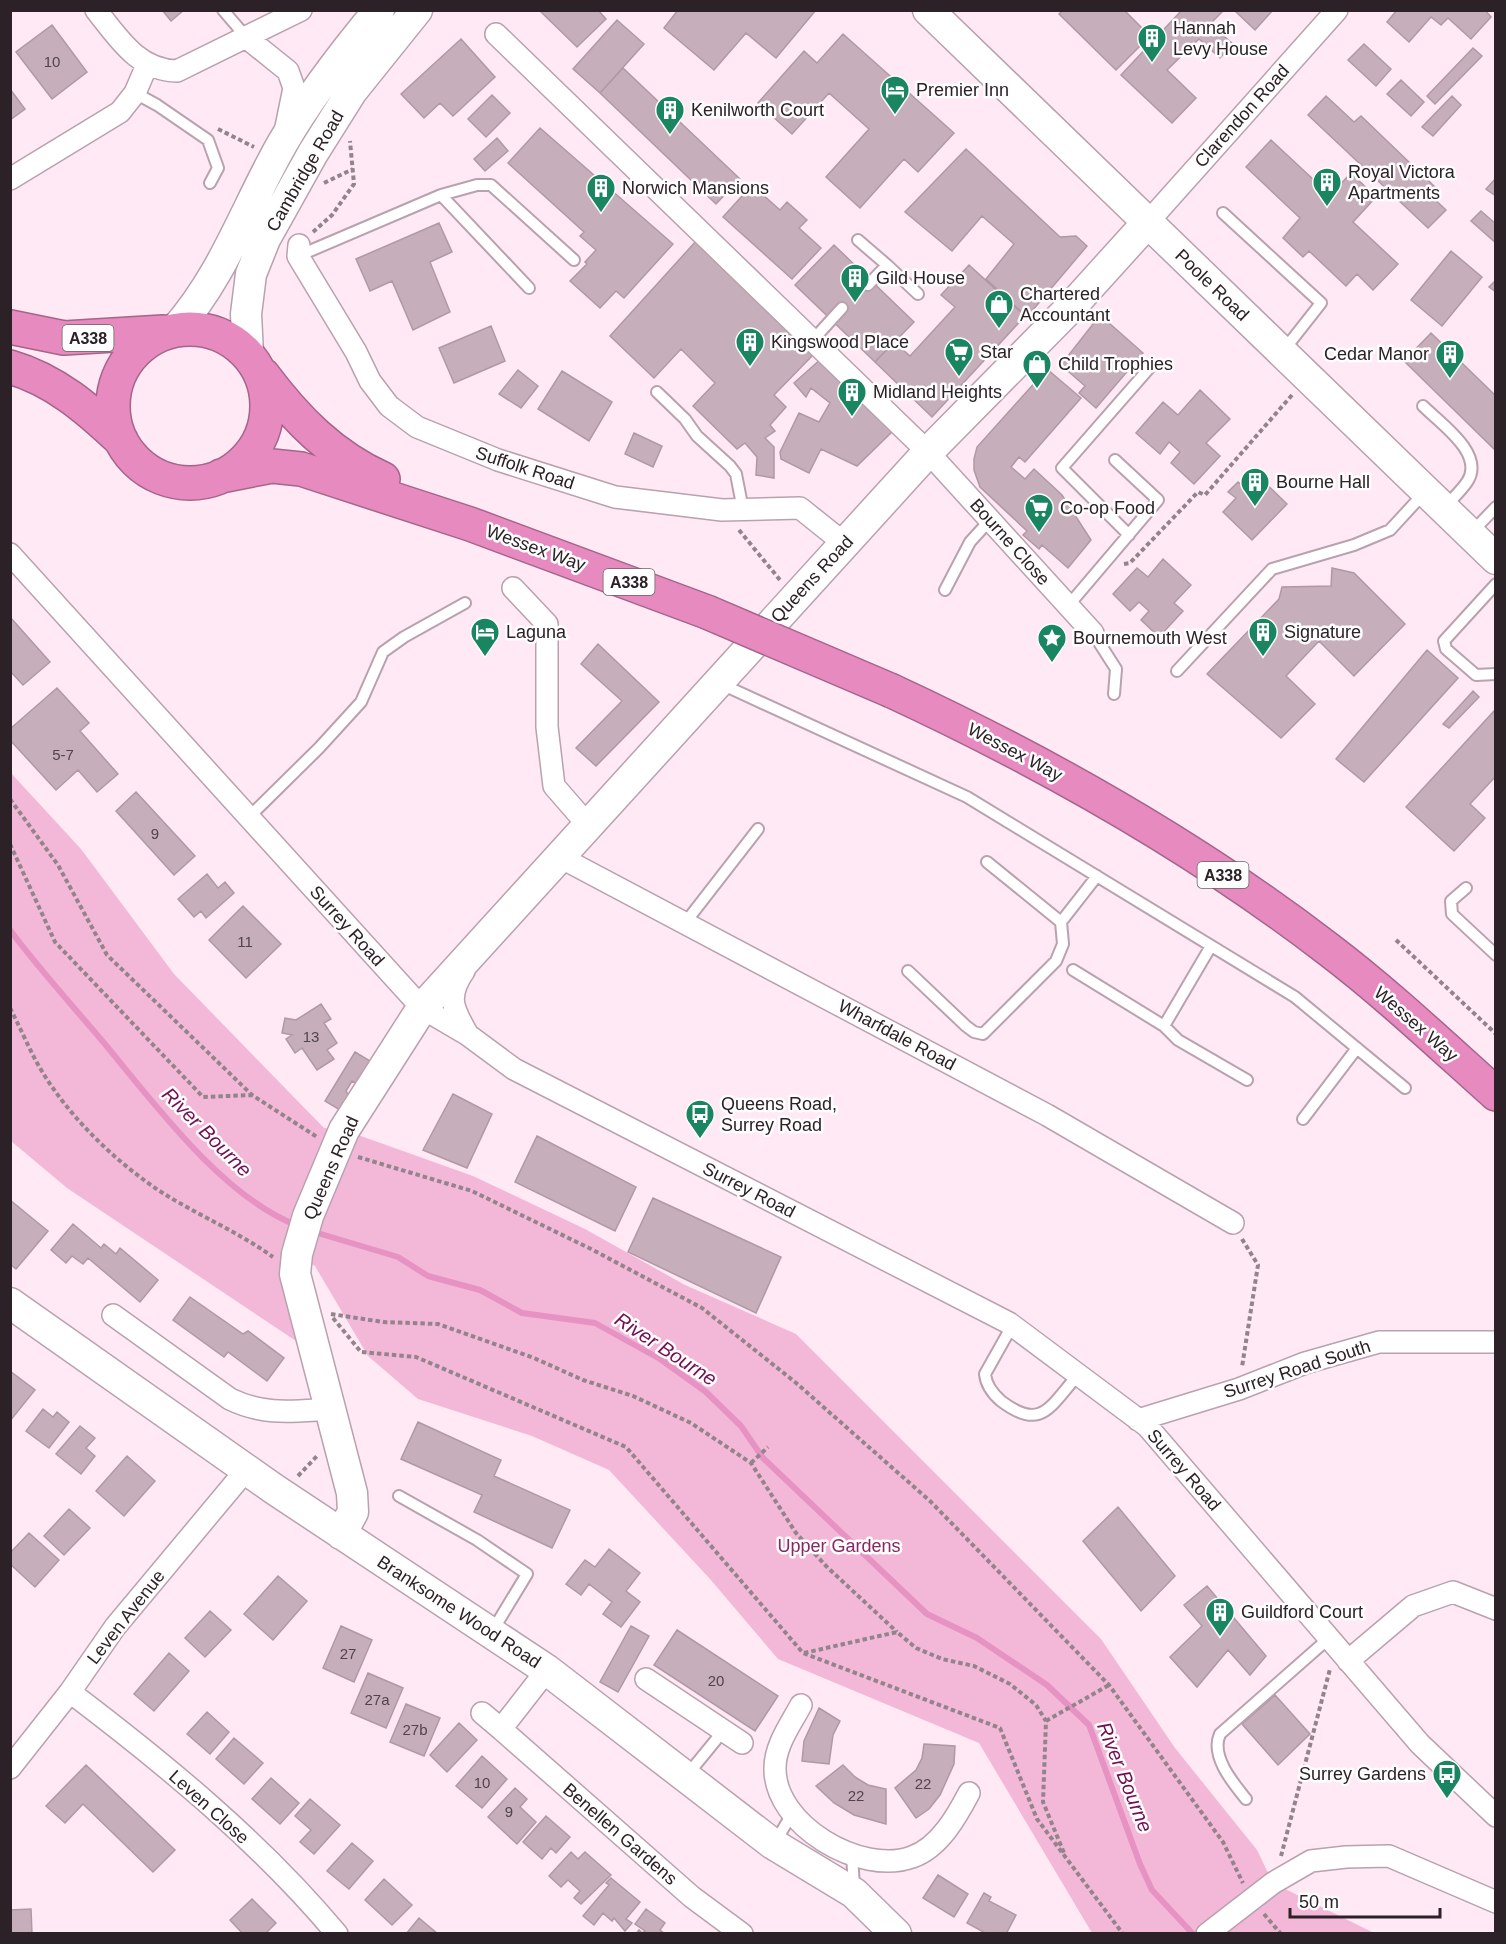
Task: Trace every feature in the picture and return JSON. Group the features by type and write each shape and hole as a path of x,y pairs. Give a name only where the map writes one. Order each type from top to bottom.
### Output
{"highway":[{"name":"A338","path":"10,327 64,338 171,331"},
{"path":"10,367 40,378 69,395 121,440 139,463 164,478 193,483 221,476 249,456 265,426 268,404 254,362 222,335 191,328 171,331 134,352 119,376 114,394 113,413 121,440"},
{"name":"Wessex Way","path":"254,362 295,414 332,450 364,471 431,500 470,524"},
{"name":"Wessex Way","path":"221,476 272,466 301,469 470,524 707,612 892,691 1034,761 1112,805 1218,872 1330,950 1496,1094"}],"street":[{"path":"96,10 121,42 147,65 161,71 177,71 301,10"},
{"name":"Cambridge Road","path":"171,331 214,280 282,143 350,46 379,10"},
{"name":"Cambridge Road","path":"254,362 246,314 251,274 266,239 313,153 352,91 417,10"},
{"name":"Poole Road","path":"928,10 1496,560"},
{"name":"Clarendon Road","path":"1148,222 1337,10"},
{"name":"Bourne Close","path":"496,34 928,452 1093,633"},
{"path":"247,38 288,71 294,88 282,143"},
{"path":"10,179 120,112 135,93 147,65"},
{"name":"Queens Road","path":"341,1534 353,1512 346,1465 295,1274 305,1227 344,1130 422,1008 716,682 928,452 1072,306 1148,222"},
{"name":"Suffolk Road","path":"299,250 370,381 389,406 417,427 498,460 615,497 732,510 800,508 845,544"},
{"name":"Surrey Road","path":"10,554 422,1008 468,1035 514,1069 1012,1326 1147,1426 1420,1744 1496,1816"},
{"path":"513,588 547,624 547,727 554,786 587,824"},
{"name":"Wharfdale Road","path":"558,856 1047,1115 1233,1223"},
{"name":"Queens Road","path":"468,1035 455,1013 452,994 483,942"},
{"name":"Branksome Wood Road","path":"10,1303 246,1470 547,1670 774,1844 855,1893 896,1934"},
{"path":"113,1314 153,1331 230,1399 249,1408 334,1420"},
{"name":"Surrey Road South","path":"1138,1420 1239,1389 1305,1363 1379,1342 1496,1341"},
{"name":"Leven Avenue","path":"10,1768 70,1692 115,1627 246,1470"},
{"path":"1337,1649 1413,1606 1453,1592 1496,1609"},
{"path":"501,1729 547,1670"},
{"path":"646,1679 742,1743"},
{"name":"Leven Close","path":"70,1692 142,1747 209,1807 302,1892 337,1934"},
{"path":"801,1705 779,1747 775,1760 778,1784 792,1814 831,1845 852,1855 898,1861 914,1857 939,1837 957,1815 969,1793"},
{"name":"Benellen Gardens","path":"482,1713 692,1897 742,1934"},
{"path":"1207,1934 1273,1884 1311,1861 1389,1856 1496,1902"}],"lane":[{"path":"223,10 247,38"},
{"path":"135,93 157,105 208,140 218,168 210,183"},
{"path":"299,250 441,195 477,185 491,185 574,260"},
{"path":"441,195 529,288"},
{"path":"1223,213 1321,303 1282,352"},
{"path":"858,240 918,294"},
{"path":"868,285 887,265"},
{"path":"812,341 842,308"},
{"path":"1129,535 1062,468 1152,364"},
{"path":"657,392 736,474 732,510"},
{"path":"1177,671 1272,569 1354,545 1390,530 1434,500 1467,482 1471,468 1462,444 1423,406"},
{"path":"1068,606 1158,500 1115,460"},
{"path":"1469,534 1496,507"},
{"path":"945,590 970,542 990,520"},
{"path":"1496,584 1444,641 1446,649 1476,675 1496,674"},
{"path":"249,817 361,702 383,652 404,637 465,603"},
{"path":"1093,633 1116,669 1114,694"},
{"path":"716,682 967,796 1295,997 1405,1088"},
{"path":"685,922 758,829"},
{"path":"987,862 1061,922"},
{"path":"908,971 966,1026 974,1032 983,1034 1056,961 1063,944 1061,922 1097,876"},
{"path":"1466,888 1451,901 1452,914 1496,955"},
{"path":"1164,1026 1211,946"},
{"path":"1073,969 1164,1026 1178,1040 1247,1080"},
{"path":"1303,1119 1358,1048"},
{"path":"1012,1326 985,1374 986,1381 995,1396 1009,1407 1020,1414 1032,1417 1042,1413 1078,1375"},
{"path":"399,1496 477,1540 527,1574 491,1633"},
{"path":"1246,1799 1230,1777 1218,1754 1216,1741 1220,1734 1337,1649"},
{"path":"686,1776 724,1730"},
{"path":"774,1844 792,1814"},
{"path":"852,1855 855,1893"}],"path":[{"path":"299,250 332,215 354,184 353,169 317,186"},
{"path":"1120,566 1130,563 1198,492 1205,495 1307,377"},
{"path":"732,510 793,601"},
{"path":"10,798 58,864 107,955 252,1095 337,1150 472,1191 591,1249 702,1308 795,1382 930,1501 1109,1685 1223,1842 1252,1901 1281,1934"},
{"path":"10,844 55,942 203,1097 252,1095"},
{"path":"1396,940 1496,1034"},
{"path":"10,1008 37,1063 71,1111 117,1158 158,1190 253,1243 295,1274"},
{"path":"1233,1223 1258,1265 1239,1389"},
{"path":"323,1306 361,1352 416,1357 626,1447 803,1653 1000,1728 1037,1819 1123,1934"},
{"path":"329,1314 383,1322 438,1324 483,1339 583,1380 633,1395 691,1423 753,1462 796,1533 826,1566 897,1632 916,1648 942,1659 974,1666 1010,1684 1036,1705 1046,1721 1043,1802 1067,1861"},
{"path":"274,1489 298,1476 327,1446 334,1420"},
{"path":"753,1462 768,1447"},
{"path":"803,1653 897,1632"},
{"path":"1273,1884 1337,1649"},
{"path":"1046,1721 1109,1685"}],"green space":[{"name":"Upper Gardens","path":"10,772 81,849 174,974 324,1128 344,1130 473,1176 585,1229 685,1285 796,1334 1101,1639 1175,1748 1257,1850 1273,1883 1374,1933 1092,1933 979,1743 778,1659 710,1579 609,1470 532,1436 418,1399 368,1356 315,1266 297,1254 302,1345 67,1188 11,1141"}],"building":[{"path":"162,10 184,10 171,21"},
{"path":"539,10 598,10 606,19 577,47"},
{"path":"678,10 816,10 776,58 746,33 714,70 664,28"},
{"path":"1063,10 1124,10 1150,36 1116,70 1059,14"},
{"name":"Hannah Levy House","path":"1182,10 1224,10 1210,24 1233,44 1220,58 1199,39 1167,70 1196,98 1172,123 1121,75"},
{"name":"Hannah Levy House","path":"1234,10 1273,10 1255,30"},
{"path":"1397,10 1485,10 1491,17 1471,39 1448,18 1441,25 1431,17 1409,42 1387,22"},
{"path":"617,20 644,44 600,93 573,69"},
{"path":"52,25 87,72 52,99 16,52"},
{"name":"Premier Inn","path":"843,34 954,133 918,172 904,159 860,208 826,177 869,129 829,93 792,134 758,103 804,51 817,63"},
{"path":"461,39 495,77 453,116 440,103 424,118 401,94"},
{"path":"1364,44 1391,69 1376,86 1348,60"},
{"path":"1473,48 1482,56 1435,104 1427,96"},
{"name":"Kenilworth Court","path":"623,68 740,179 716,204 600,93"},
{"path":"1401,80 1424,102 1411,116 1387,94"},
{"path":"10,89 25,109 10,120"},
{"path":"492,95 510,113 486,137 468,119"},
{"path":"1326,96 1354,122 1361,116 1436,188 1429,194 1446,210 1428,228 1308,115"},
{"path":"1452,96 1461,105 1433,136 1422,127"},
{"name":"Norwich Mansions","path":"540,128 673,244 624,298 616,291 600,308 570,281 587,264 585,262 596,250 580,236 584,232 508,163"},
{"path":"497,138 508,151 485,171 474,159"},
{"name":"Royal Victora Apartments","path":"1271,140 1330,195 1351,173 1376,197 1353,222 1398,264 1373,290 1357,274 1346,286 1309,251 1303,257 1283,238 1300,218 1246,167"},
{"path":"966,149 1060,237 1076,236 1087,246 1027,317 986,279 1014,244 982,216 952,251 905,212"},
{"path":"1496,178 1496,196 1486,189"},
{"path":"752,185 780,210 787,202 807,220 799,228 821,248 792,279 723,217"},
{"path":"1481,211 1496,224 1496,243 1471,221"},
{"path":"439,223 452,252 430,262 450,312 413,330 392,281 370,291 356,259"},
{"name":"Kingswood Place","path":"697,240 813,355 774,395 786,407 770,425 775,431 765,438 774,447 774,478 756,475 757,457 745,443 737,449 693,406 715,383 681,349 654,378 610,336"},
{"name":"Gild House","path":"834,245 914,322 875,362 795,285"},
{"name":"Cedar Manor","path":"1451,251 1482,277 1442,326 1411,300"},
{"path":"969,265 1025,316 932,417 875,362 894,342 910,356 955,307 941,295"},
{"path":"1496,280 1496,292 1489,287"},
{"path":"1100,315 1143,353 1096,408 1079,393 1085,386 1061,365"},
{"path":"491,326 505,361 454,383 439,348"},
{"name":"Cedar Manor","path":"1431,333 1496,396 1496,451 1404,361"},
{"name":"Midland Heights","path":"822,358 895,429 857,466 821,449 809,473 781,459 780,452 799,413 819,422 830,403 811,388 806,397 794,383"},
{"path":"1047,369 1081,398 1025,462 1019,457 1011,467 1025,479 1034,469 1062,495 1091,540 1068,568 1042,545 1039,549 1023,535 1027,531 980,487 974,470 977,447"},
{"path":"518,370 538,386 521,408 499,394"},
{"path":"562,371 612,402 589,441 538,409"},
{"path":"1200,390 1230,419 1206,443 1220,456 1194,484 1171,463 1180,452 1169,442 1160,454 1136,433 1163,402 1178,415"},
{"path":"634,433 662,446 653,467 625,454"},
{"name":"Bourne Hall","path":"1257,475 1287,504 1252,540 1223,512 1236,498 1228,492 1238,482 1245,488"},
{"path":"1163,559 1191,585 1174,603 1183,611 1159,637 1141,620 1149,611 1139,602 1130,611 1113,594 1137,568 1148,577"},
{"name":"Signature","path":"1332,568 1354,573 1405,624 1354,676 1319,641 1286,676 1315,704 1281,738 1207,674 1279,599 1282,587 1331,586"},
{"path":"10,617 50,662 23,685 10,671"},
{"path":"598,644 659,702 596,766 576,748 622,701 581,664"},
{"path":"1427,650 1458,678 1364,782 1336,759"},
{"path":"57,688 89,723 80,731 118,774 97,792 78,770 56,790 10,740 10,729"},
{"path":"1473,691 1479,697 1449,728 1443,724"},
{"path":"1495,710 1496,776 1470,804 1485,818 1454,851 1406,807"},
{"path":"136,792 195,856 174,875 116,811"},
{"path":"207,874 218,888 225,882 234,893 206,918 201,911 194,917 178,899"},
{"path":"243,906 281,944 246,978 209,940"},
{"path":"321,1004 331,1019 324,1023 337,1043 327,1050 334,1059 317,1070 302,1048 295,1053 286,1039 292,1035 282,1033 285,1018 296,1020"},
{"path":"355,1052 370,1061 357,1084 352,1081 346,1091 349,1096 340,1110 325,1101"},
{"path":"453,1094 492,1114 467,1168 423,1150"},
{"path":"537,1136 636,1187 615,1231 515,1182"},
{"path":"653,1198 781,1257 756,1313 628,1252"},
{"path":"10,1200 48,1231 16,1269 10,1264"},
{"path":"73,1224 101,1248 104,1244 116,1254 120,1248 158,1280 140,1302 88,1258 83,1264 72,1256 66,1263 51,1250"},
{"path":"190,1297 243,1334 248,1331 284,1358 267,1381 228,1352 224,1357 173,1320"},
{"path":"10,1371 35,1390 10,1421"},
{"path":"43,1409 53,1417 57,1412 69,1422 49,1448 26,1431"},
{"path":"418,1422 501,1460 494,1476 570,1510 552,1548 474,1512 482,1495 401,1459"},
{"path":"80,1426 95,1438 86,1448 95,1456 81,1474 56,1454"},
{"path":"127,1456 155,1481 124,1516 96,1491"},
{"path":"1118,1507 1175,1576 1141,1611 1083,1541"},
{"path":"69,1509 90,1528 64,1555 44,1536"},
{"path":"29,1533 59,1560 35,1587 10,1564 10,1553"},
{"path":"609,1549 640,1573 626,1591 640,1602 621,1627 603,1614 612,1602 589,1584 581,1595 566,1584 585,1560 595,1567"},
{"path":"278,1576 307,1601 273,1640 244,1614"},
{"name":"Guildford Court","path":"1207,1586 1266,1656 1250,1675 1228,1650 1197,1687 1170,1657 1202,1626 1184,1605"},
{"path":"210,1611 231,1630 205,1657 185,1638"},
{"path":"341,1626 372,1640 354,1682 323,1668"},
{"path":"631,1626 649,1636 618,1692 600,1682"},
{"path":"677,1630 778,1696 755,1731 654,1665"},
{"path":"169,1653 189,1671 154,1711 134,1694"},
{"path":"368,1673 403,1688 386,1728 351,1713"},
{"path":"1275,1695 1310,1734 1278,1765 1242,1724"},
{"path":"406,1704 440,1718 424,1756 390,1742"},
{"path":"819,1708 840,1721 833,1735 829,1764 802,1761 804,1741"},
{"path":"207,1712 229,1732 210,1754 187,1734"},
{"path":"459,1723 477,1740 447,1772 430,1755"},
{"path":"234,1738 263,1763 244,1784 216,1759"},
{"path":"924,1744 955,1746 954,1764 940,1795 929,1809 916,1818 895,1788 916,1770 922,1758"},
{"path":"482,1756 507,1779 482,1808 456,1786"},
{"path":"86,1765 175,1850 153,1872 83,1804 65,1823 46,1806"},
{"path":"843,1765 855,1777 868,1785 886,1789 886,1824 854,1815 834,1803 816,1786"},
{"path":"271,1778 299,1803 280,1824 252,1799"},
{"path":"515,1788 527,1799 520,1807 536,1822 517,1844 488,1817"},
{"path":"310,1799 340,1825 314,1854 300,1842 311,1830 295,1816"},
{"path":"546,1816 570,1837 556,1853 551,1848 542,1859 523,1842"},
{"path":"352,1843 373,1861 349,1889 327,1871"},
{"path":"571,1852 578,1859 585,1852 611,1875 581,1904 574,1898 580,1891 568,1880 561,1887 549,1876"},
{"path":"938,1875 968,1894 954,1917 923,1898"},
{"path":"611,1878 640,1902 626,1919 632,1923 625,1931 614,1918 612,1921 603,1913 594,1925 583,1916 609,1885 606,1883"},
{"path":"384,1879 412,1905 392,1925 365,1900"},
{"path":"984,1893 991,1897 989,1901 1016,1915 1006,1934 987,1934 967,1923"},
{"path":"252,1899 276,1923 265,1934 243,1934 230,1920"},
{"path":"31,1909 32,1934 10,1934 10,1910"},
{"path":"646,1909 665,1923 660,1930 665,1934 636,1934 639,1930 642,1933 645,1931 635,1924"},
{"path":"419,1918 438,1934 406,1934"}],"waterway":[{"name":"River Bourne","path":"10,930 191,1146 242,1193 296,1225"},
{"name":"River Bourne","path":"311,1231 398,1257 428,1276 480,1290 522,1313 595,1323 660,1359 706,1392 741,1426 763,1458 927,1614 977,1638 1047,1685 1089,1725 1140,1864 1152,1890 1193,1934"}],"place":[{"name":"Hannah Levy House","path":"1152,64"},
{"name":"Premier Inn","path":"895,116"},
{"name":"Kenilworth Court","path":"670,136"},
{"name":"Royal Victora Apartments","path":"1327,208"},
{"name":"Norwich Mansions","path":"601,214"},
{"name":"Gild House","path":"855,304"},
{"name":"Chartered Accountant","path":"999,330"},
{"name":"Kingswood Place","path":"750,368"},
{"name":"Star","path":"959,378"},
{"name":"Cedar Manor","path":"1450,380"},
{"name":"Child Trophies","path":"1037,390"},
{"name":"Midland Heights","path":"852,418"},
{"name":"Bourne Hall","path":"1255,508"},
{"name":"Co-op Food","path":"1039,534"},
{"name":"Laguna","path":"485,658"},
{"name":"Signature","path":"1263,658"},
{"name":"Bournemouth West","path":"1052,664"},
{"name":"Queens Road, Surrey Road","path":"700,1140"},
{"name":"Guildford Court","path":"1220,1638"},
{"name":"Surrey Gardens","path":"1447,1800"}]}
